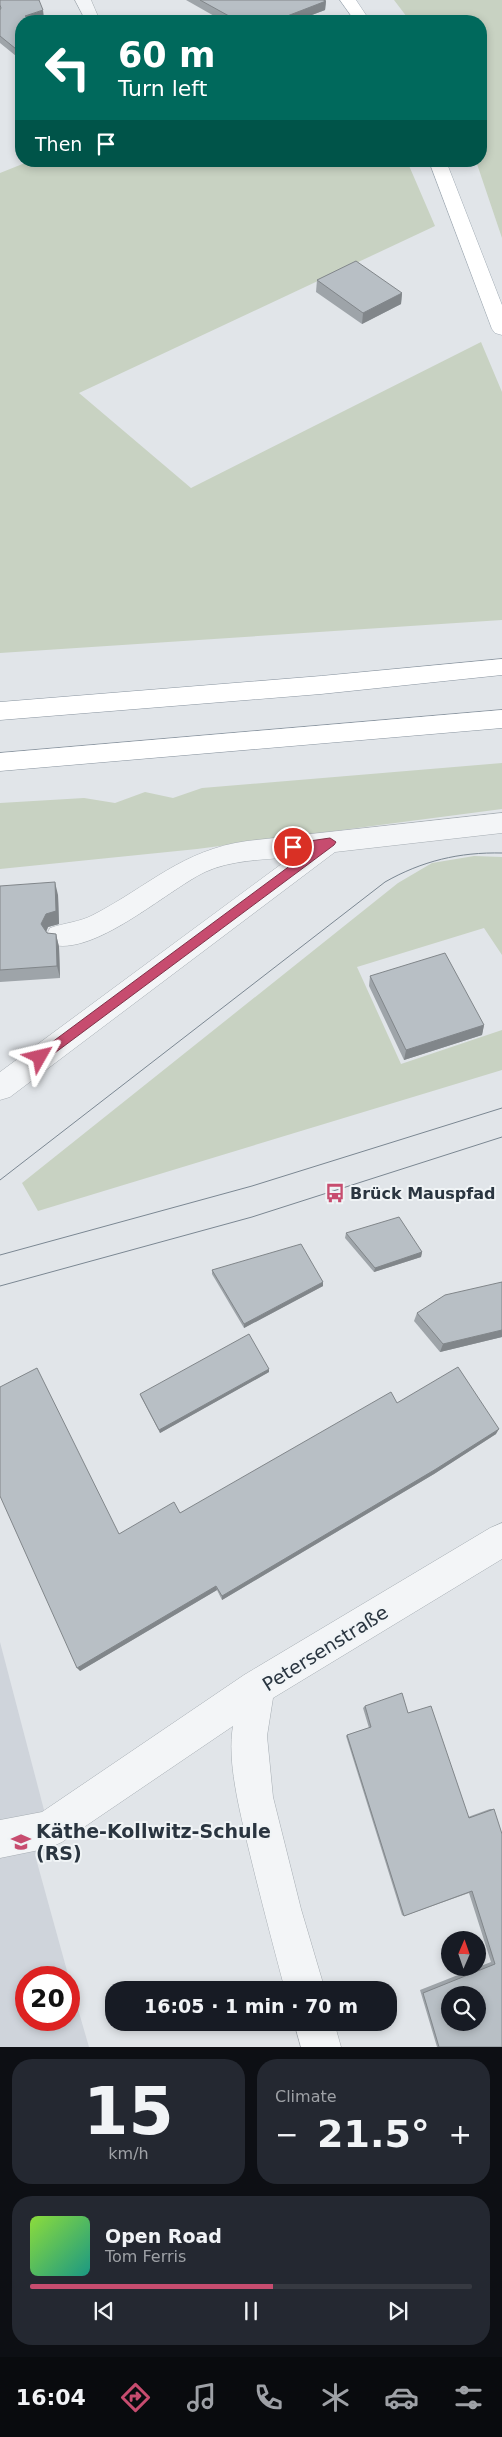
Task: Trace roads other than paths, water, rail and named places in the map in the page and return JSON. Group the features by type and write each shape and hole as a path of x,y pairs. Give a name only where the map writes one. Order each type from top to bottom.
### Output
{"main road":[{"path":"348,0 359,15"},
{"path":"439,167 502,329"},
{"path":"0,711 320,685 502,667"},
{"path":"0,762 334,736 502,719"}],"street":[{"path":"83,0 90,15"},
{"path":"59,936 83,931 105,921 183,872 218,856 421,830 502,823"},
{"path":"0,1088 330,842"},
{"name":"Petersenstraße","path":"302,1981 255,1798 249,1736 257,1688 502,1540"},
{"path":"0,1839 49,1829 257,1688"},
{"path":"316,2031 320,2047"}],"tram line":[{"path":"0,1180 385,882 413,868 441,859 471,854 502,853"},
{"path":"0,1255 252,1186 502,1108"},
{"path":"0,1286 252,1217 502,1137"}],"place":[{"name":"Brück Mauspfad","path":"335,1193"},
{"name":"Käthe-Kollwitz-Schule (RS)","path":"21,1842"}]}
